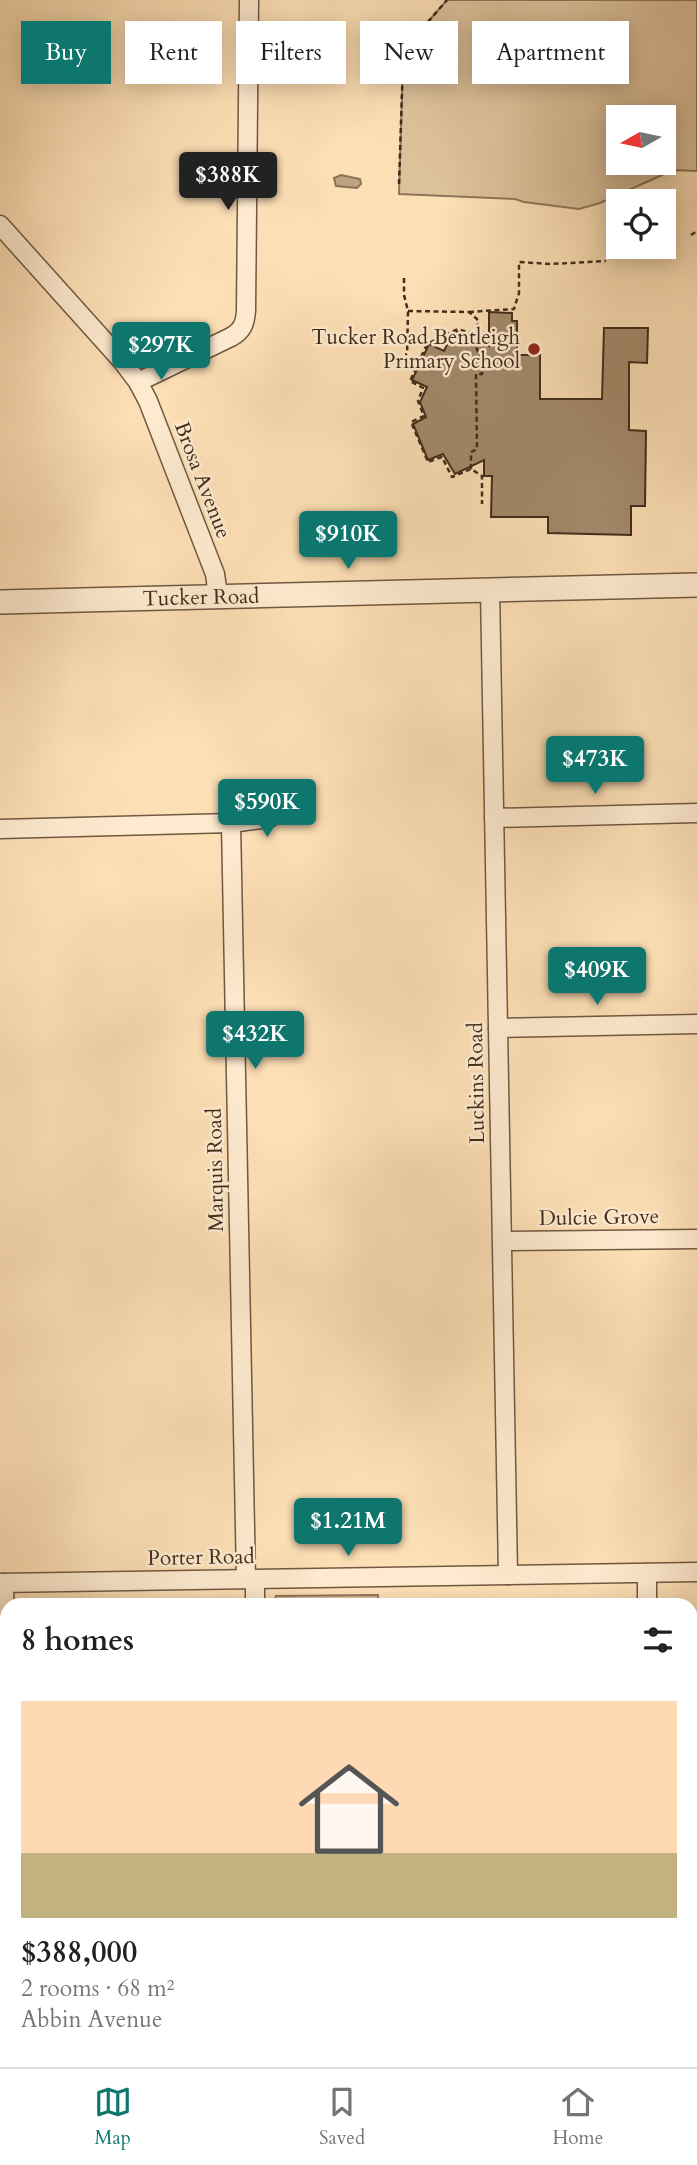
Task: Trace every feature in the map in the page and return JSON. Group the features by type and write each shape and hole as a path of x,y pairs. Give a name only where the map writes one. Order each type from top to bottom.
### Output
{"street":[{"path":"138,382 237,334 244,325 250,0"},
{"name":"Brosa Avenue","path":"0,225 138,382 148,401 215,574 218,596"},
{"name":"Tucker Road","path":"0,602 697,585"},
{"name":"Luckins Road","path":"489,590 508,1574"},
{"path":"0,829 261,821 275,814 283,806"},
{"path":"494,818 697,813"},
{"name":"Marquis Road","path":"231,823 250,1579 254,1598"},
{"path":"498,1028 697,1024"},
{"name":"Dulcie Grove","path":"503,1241 697,1239"},
{"name":"Porter Road","path":"2,1583 697,1572"},
{"path":"647,1573 647,1598"}],"path":[{"path":"399,184 404,61 413,39 447,0"},
{"path":"691,236 697,230"},
{"path":"408,311 469,312 514,309 519,292 520,262 551,264 606,261"},
{"path":"404,278 408,311 407,359"},
{"path":"469,312 478,320 477,347"},
{"path":"458,329 470,333 482,361 482,374 476,374 477,449 471,452 471,469 452,477 442,457 428,462 411,422 424,416 418,401 423,388 410,381 427,344 458,329"},
{"path":"471,469 482,476 482,504"}],"shaded area":[{"path":"447,0 697,0 697,171 676,170 676,105 606,105 606,175 662,175 631,189 606,189 606,200 579,209 515,199 399,194 402,84 458,84 458,21 429,21"},
{"path":"341,175 360,179 361,184 357,188 336,186 334,178"},
{"path":"378,1595 378,1598 275,1598"}],"building":[{"path":"489,312 512,313 512,321 517,321 517,355 540,355 540,399 602,399 604,328 648,328 647,363 629,362 629,430 646,431 645,506 631,506 631,535 548,533 548,517 491,517 492,476 484,476 484,460 455,474 443,454 428,460 413,424 426,417 420,402 427,387 412,380 429,344 444,351 451,336 457,332 489,346"}],"place":[{"name":"Tucker Road Bentleigh Primary School","path":"534,349"}]}
